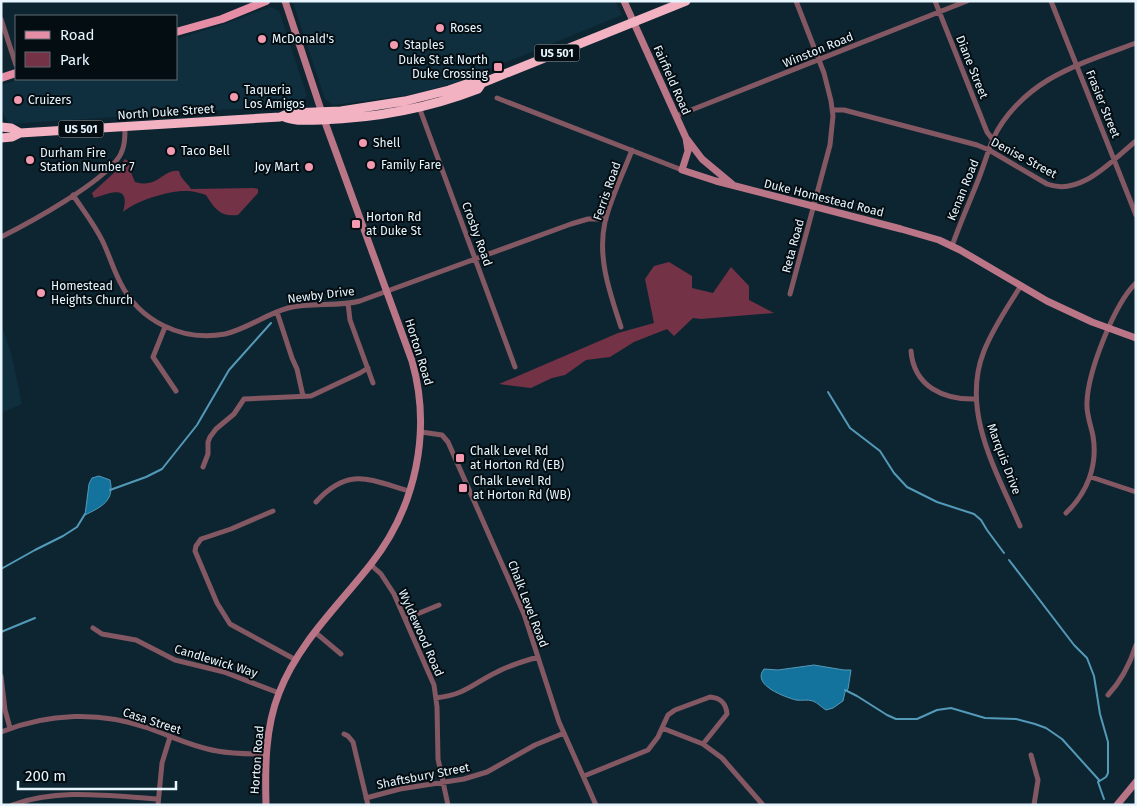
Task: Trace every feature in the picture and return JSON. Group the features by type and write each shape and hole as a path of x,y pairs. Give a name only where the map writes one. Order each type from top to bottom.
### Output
{"highway":[{"name":"North Duke Street","path":"324,116 394,112 419,107 472,91 478,89 482,83 686,1"},
{"name":"North Duke Street","path":"1,138 12,137 20,133 284,117 291,120 405,102 475,81 482,83"},
{"name":"North Duke Street","path":"1,128 11,128 20,133"}],"main road":[{"path":"178,31 222,19 266,1"},
{"path":"1,78 15,73"}],"street":[{"name":"Horton Road","path":"266,805 266,754 272,718 279,692 296,660 371,565 396,524 409,491 416,461 421,403 416,376 285,1"},
{"name":"Fairfield Road","path":"624,1 686,138 688,151 682,170"},
{"name":"Reta Road","path":"790,294 830,144 833,110 819,60 796,1"},
{"name":"Diane Street","path":"935,1 987,132 993,140"},
{"name":"Winston Road","path":"676,116 967,1"},
{"name":"Frasier Street","path":"1051,1 1136,215"},
{"path":"1,19 15,62"},
{"name":"Kenan Road","path":"952,246 987,160 993,140 1006,118 1025,97 1048,80 1077,66 1136,43"},
{"name":"Duke Homestead Road","path":"497,98 682,170 735,186 901,229 952,246 1054,305 1136,338"},
{"name":"Crosby Road","path":"419,107 515,368"},
{"name":"Denise Street","path":"833,110 853,113 977,145 1047,184 1056,186 1083,182 1136,141"},
{"path":"1,237 97,179 118,158 123,146 125,127"},
{"path":"686,138 702,159 735,186"},
{"name":"Ferris Road","path":"621,327 605,277 603,254 606,219 632,150"},
{"name":"Newby Drive","path":"73,195 101,239 128,296 150,318 165,327 191,335 215,335 240,329 277,312 304,305 360,301 578,221 606,219"},
{"path":"1066,513 1079,499 1090,477 1094,453 1093,437 1088,416 1087,395 1091,377 1108,328 1126,293 1136,283"},
{"name":"Marquis Drive","path":"1020,287 990,337 983,353 977,378 976,399 981,430 1020,526"},
{"path":"348,303 350,320 373,383"},
{"path":"277,312 297,369 304,396"},
{"path":"165,327 153,358 176,390"},
{"path":"910,351 911,360 916,372 930,388 949,397 976,399"},
{"path":"203,468 208,454 207,445 210,436 234,414 244,399 314,396 368,368"},
{"name":"Chalk Level Road","path":"420,432 442,435 448,442 524,614 564,733 596,805"},
{"path":"1090,477 1136,492"},
{"path":"316,502 332,487 356,479 381,482 409,491"},
{"path":"273,511 231,529 201,539 195,552 217,603 230,624 296,660"},
{"name":"Wyldewood Road","path":"371,565 386,581 394,594 434,685 437,752 448,805"},
{"path":"405,619 439,605"},
{"name":"Candlewick Way","path":"93,628 102,634 141,642 175,660 224,672 279,692"},
{"path":"316,633 341,654"},
{"path":"1108,695 1128,667 1136,645"},
{"path":"436,698 458,694 498,671 538,657"},
{"path":"1,676 5,710 10,728"},
{"path":"584,776 648,750 658,737 668,715 675,710 710,696 715,697 724,703 727,714 703,744"},
{"name":"Casa Street","path":"1,732 10,728 56,718 97,717 140,725 170,737 216,751 266,754"},
{"path":"662,728 703,744 722,758 763,805"},
{"name":"Shaftsbury Street","path":"366,798 400,789 464,779 487,772 535,745 564,733"},
{"path":"344,734 351,738 353,742 368,805"},
{"path":"12,805 45,796 68,794 158,802 162,763 170,737"},
{"path":"1031,755 1038,780 1034,805"},
{"path":"1117,805 1136,782"}],"shaded area":[{"path":"294,1 615,1 622,15 455,83 408,95 333,105 325,99 293,3"},
{"path":"270,7 279,11 307,96 294,105 9,124 1,110 1,85 18,80 178,80 178,38 225,24"},
{"path":"1,324 11,353 22,404 1,413"}],"green space":[{"path":"125,159 128,161 135,182 150,183 168,173 179,171 181,177 191,189 254,188 258,189 258,193 238,215 222,213 215,208 206,195 187,191 172,192 153,197 123,212 125,203 122,194 118,192 94,198 92,193 116,171"},
{"path":"669,262 692,276 692,288 713,293 731,267 749,286 749,300 774,313 693,318 674,336 667,329 634,342 610,357 586,360 565,375 552,378 531,388 499,384 618,333 654,323 645,279 654,266"}],"water":[{"path":"99,476 110,480 109,498 101,506 85,515 89,484 92,478"},
{"path":"814,665 851,670 848,689 845,692 843,701 833,708 826,710 813,701 796,700 785,696 771,689 762,680 761,675 764,669 778,670"}],"waterway":[{"path":"110,490 162,469 197,425 229,370 271,323"},
{"path":"828,392 850,428 880,451 894,473 907,487 937,502 974,514 981,520 1004,553"},
{"path":"1,569 77,527 85,514"},
{"path":"1009,560 1074,645 1087,658 1094,676 1100,714 1108,742 1108,773 1106,777 1098,782"},
{"path":"1,632 35,618"},
{"path":"845,690 896,719 917,719 937,710 951,708 985,718 1016,719 1046,728 1062,739 1099,780 1104,799"}],"place":[{"name":"Roses","path":"440,28"},
{"name":"McDonald's","path":"262,39"},
{"name":"Staples","path":"394,45"},
{"name":"Duke St at North Duke Crossing","path":"498,67"},
{"name":"Taqueria Los Amigos","path":"234,97"},
{"name":"Cruizers","path":"18,100"},
{"name":"Shell","path":"363,143"},
{"name":"Taco Bell","path":"171,151"},
{"name":"Durham Fire Station Number 7","path":"30,160"},
{"name":"Family Fare","path":"371,165"},
{"name":"Joy Mart","path":"309,167"},
{"name":"Horton Rd at Duke St","path":"356,224"},
{"name":"Homestead Heights Church","path":"41,293"},
{"name":"Chalk Level Rd at Horton Rd (EB)","path":"460,458"},
{"name":"Chalk Level Rd at Horton Rd (WB)","path":"463,488"}]}
